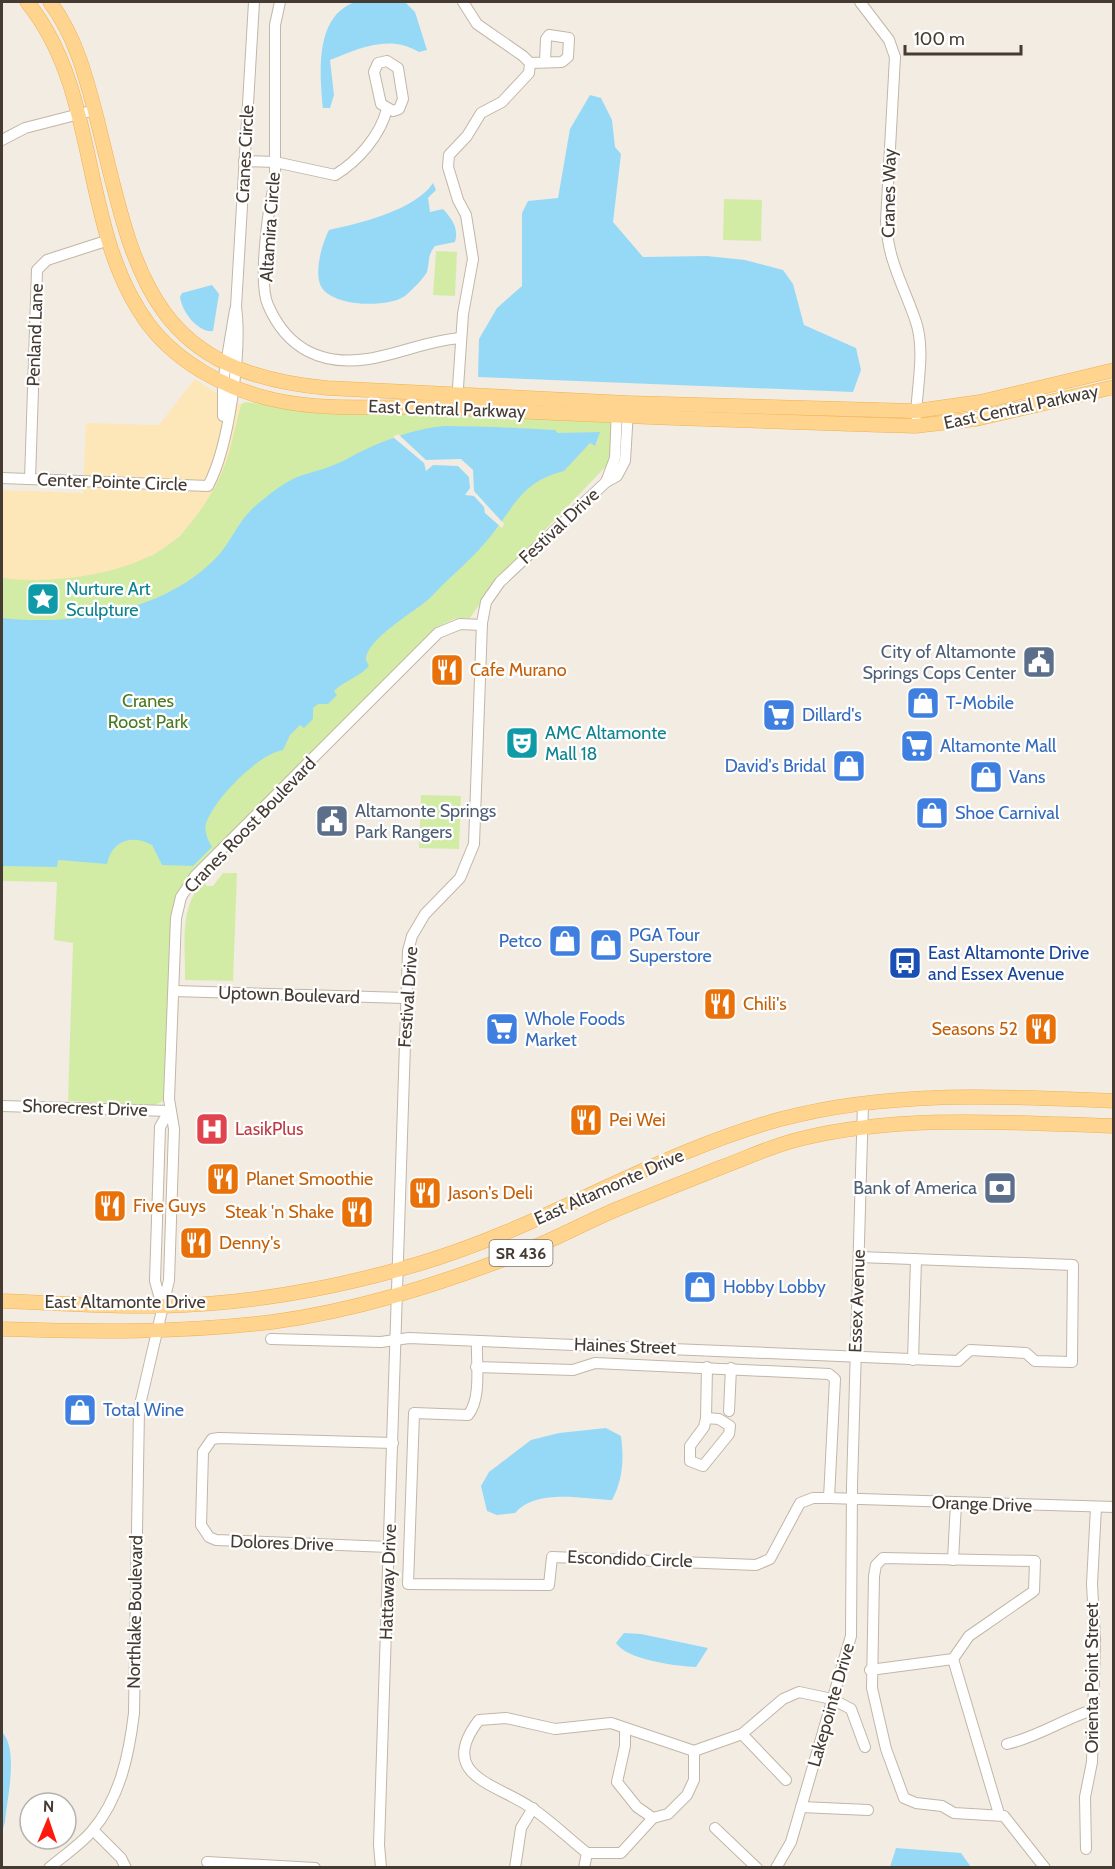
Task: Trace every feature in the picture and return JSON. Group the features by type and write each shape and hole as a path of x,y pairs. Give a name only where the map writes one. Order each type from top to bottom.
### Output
{"main road":[{"name":"East Central Parkway","path":"27,2 56,45 67,72 109,240 125,286 150,326 194,366 228,385 275,400 314,405 457,401"},
{"name":"East Central Parkway","path":"50,2 65,21 81,60 123,224 140,274 151,294 180,331 230,367 289,385 457,401 916,419 976,419 1113,387"},
{"name":"East Central Parkway","path":"916,419 1113,370"},
{"name":"East Altamonte Drive","path":"2,1302 162,1306 283,1295 396,1270 468,1248 655,1164 780,1119 862,1103 981,1096 1113,1101"},
{"path":"1093,1126 1094,1100"},
{"name":"SR 436","path":"861,1127 959,1121 1113,1126"},
{"name":"East Altamonte Drive","path":"2,1329 158,1330 275,1321 356,1306 396,1296 514,1256 616,1210 751,1156 802,1138 861,1127"}],"street":[{"name":"Cranes Circle","path":"228,385 231,320 236,307 254,2"},
{"name":"Altamira Circle","path":"280,2 274,25 275,162 265,272 267,304 289,336 302,350 330,360 368,359 419,345 461,338"},
{"path":"463,2 477,24 530,63 545,62"},
{"name":"Cranes Way","path":"860,2 890,40 895,57 886,221 892,263 915,318 919,338 916,419"},
{"path":"457,401 463,314 470,286 472,243 466,215 458,200 448,166 449,155 467,136 481,113 502,102 529,73 530,63"},
{"path":"244,161 275,162 335,175 348,167 363,152 377,131 387,108"},
{"path":"2,140 25,128 94,110"},
{"name":"Penland Lane","path":"30,479 37,270 47,260 109,240"},
{"name":"Center Pointe Circle","path":"2,478 208,486 220,456 228,385"},
{"name":"Festival Drive","path":"396,1296 406,968 412,936 425,914 460,878 474,844 482,625 486,602 500,582 606,482 615,458 622,409"},
{"name":"Cranes Roost Boulevard","path":"158,1330 169,1280 174,1129 169,1111 177,907 187,886 195,876 438,633 460,624 482,625"},
{"name":"Uptown Boulevard","path":"174,991 405,998"},
{"name":"Essex Avenue","path":"851,1500 855,1358 864,1258 862,1103"},
{"name":"Shorecrest Drive","path":"2,1106 169,1111"},
{"path":"864,1258 916,1259 913,1360"},
{"name":"Haines Street","path":"271,1340 477,1341 958,1361 970,1350 1026,1353 1035,1361 1072,1362 1073,1265 916,1259"},
{"name":"Hattaway Drive","path":"381,1868 379,1845 396,1296"},
{"name":"Northlake Boulevard","path":"49,1868 93,1830 120,1783 130,1752 134,1708 139,1409 158,1330"},
{"name":"Escondido Circle","path":"477,1341 476,1393 472,1410 468,1415 414,1413 408,1584 549,1585 552,1557 756,1564 770,1559 800,1503 813,1498 851,1500"},
{"path":"476,1367 573,1370 595,1363 829,1374 835,1379 829,1498"},
{"path":"706,1418 719,1419 730,1426 729,1434 703,1466 699,1466 690,1461 690,1446 704,1427 706,1418 707,1367"},
{"path":"729,1411 730,1368"},
{"name":"Dolores Drive","path":"389,1547 209,1538 201,1525 203,1452 212,1439 219,1438 393,1443"},
{"name":"Orange Drive","path":"851,1500 1113,1507"},
{"name":"Lakepointe Drive","path":"776,1868 791,1842 851,1636 851,1500"},
{"path":"953,1560 956,1503"},
{"name":"Orienta Point Street","path":"1086,1849 1085,1807 1092,1762 1095,1639 1092,1584 1096,1507"},
{"path":"870,1671 953,1659 969,1636 1034,1591 1035,1561 883,1558 876,1565 870,1671 886,1749 904,1798 916,1803 942,1806 954,1813 1004,1816 1045,1868"},
{"path":"953,1659 999,1814"},
{"path":"694,1751 694,1780 687,1795 668,1814 653,1818 621,1853 587,1853 533,1808 481,1781 465,1764 465,1738 479,1720 506,1718 555,1730 611,1724 694,1751 742,1734 783,1699 799,1692 832,1699 851,1709 865,1747"},
{"path":"1007,1744 1034,1738 1071,1717 1092,1710"},
{"path":"625,1728 625,1746 617,1782 637,1807 653,1818"},
{"path":"742,1734 786,1780"},
{"path":"801,1807 868,1810"},
{"path":"515,1868 521,1828 533,1808"},
{"path":"715,1828 757,1868"},
{"path":"93,1830 121,1858 126,1868"},
{"path":"584,1868 587,1853"},
{"path":"207,1862 315,1868"}],"green space":[{"path":"724,199 762,200 761,241 723,240"},
{"path":"436,251 457,252 455,296 433,295"},
{"name":"Cranes Roost Park","path":"246,402 290,408 608,421 615,429 612,460 495,582 470,618 454,619 437,627 183,885 165,1100 155,1105 68,1101 73,943 54,940 57,882 2,881 2,578 69,578 153,555 180,536 198,512 227,458 241,404"},
{"path":"421,795 461,796 459,849 419,848"},
{"path":"223,873 237,873 233,981 185,980 185,928 190,904 195,892 203,882 207,886 213,886"}],"sand":[{"path":"195,379 217,394 219,400 241,404 221,474 200,510 180,535 143,559 96,574 46,580 2,578 2,490 83,493 86,423 159,425"}],"water":[{"path":"355,2 405,2 415,12 427,50 419,52 397,44 386,43 363,47 330,60 334,95 330,108 323,108 321,63 326,33 332,20 342,9"},
{"path":"590,95 601,98 612,120 615,147 621,154 613,222 643,257 707,256 745,260 783,270 793,284 804,325 856,348 861,370 853,392 478,377 479,339 497,308 522,286 522,213 528,201 558,198 570,129"},
{"path":"433,183 436,190 428,198 430,212 443,209 455,228 455,242 435,246 430,256 427,272 411,291 397,300 362,304 338,299 322,288 319,282 318,267 329,230 356,224 401,208 414,201"},
{"path":"212,285 219,294 213,331 207,331 196,325 187,315 180,297 182,293"},
{"name":"Cranes Roost Park","path":"444,426 555,430 558,433 600,432 595,446 590,443 564,471 548,476 526,491 471,558 425,602 374,643 366,660 369,666 334,691 337,695 328,704 318,704 313,708 313,719 304,728 300,725 290,735 283,750 261,760 227,791 210,814 206,824 207,836 212,847 193,866 162,865 152,845 130,840 124,841 113,849 107,864 58,860 57,867 2,866 2,618 58,620 87,617 115,612 169,592 193,578 214,560 246,515 268,495 288,482 394,438 419,430"},
{"path":"606,1428 621,1436 622,1445 620,1477 612,1500 574,1497 547,1498 524,1505 515,1513 497,1515 487,1511 481,1486 489,1472 531,1440 559,1433"},
{"path":"624,1633 641,1634 708,1648 696,1667 665,1663 641,1658 622,1649 616,1643"},
{"path":"2,1732 10,1750 11,1762 2,1832"},
{"path":"896,1848 961,1853 971,1867 890,1867"}],"pier":[{"path":"398,434 426,460 461,459 473,470 474,491 504,524 502,528 485,513 484,507 474,496 465,495 470,488 469,477 458,466 433,465 426,471 424,463 393,437"}],"place":[{"name":"Nurture Art Sculpture","path":"43,599"},
{"name":"City of Altamonte Springs Cops Center","path":"1039,662"},
{"name":"Cafe Murano","path":"447,670"},
{"name":"T-Mobile","path":"923,703"},
{"name":"Dillard's","path":"779,715"},
{"name":"AMC Altamonte Mall 18","path":"522,743"},
{"name":"Altamonte Mall","path":"917,746"},
{"name":"David's Bridal","path":"849,766"},
{"name":"Vans","path":"986,777"},
{"name":"Shoe Carnival","path":"932,813"},
{"name":"Altamonte Springs Park Rangers","path":"332,821"},
{"name":"Petco","path":"565,941"},
{"name":"PGA Tour Superstore","path":"606,945"},
{"name":"East Altamonte Drive and Essex Avenue","path":"905,963"},
{"name":"Chili's","path":"720,1004"},
{"name":"Whole Foods Market","path":"502,1029"},
{"name":"Seasons 52","path":"1041,1029"},
{"name":"Pei Wei","path":"586,1120"},
{"name":"LasikPlus","path":"212,1129"},
{"name":"Planet Smoothie","path":"223,1179"},
{"name":"Bank of America","path":"1000,1188"},
{"name":"Jason's Deli","path":"425,1193"},
{"name":"Five Guys","path":"110,1206"},
{"name":"Steak 'n Shake","path":"357,1212"},
{"name":"Denny's","path":"196,1243"},
{"name":"Hobby Lobby","path":"700,1287"},
{"name":"Total Wine","path":"80,1410"}]}
